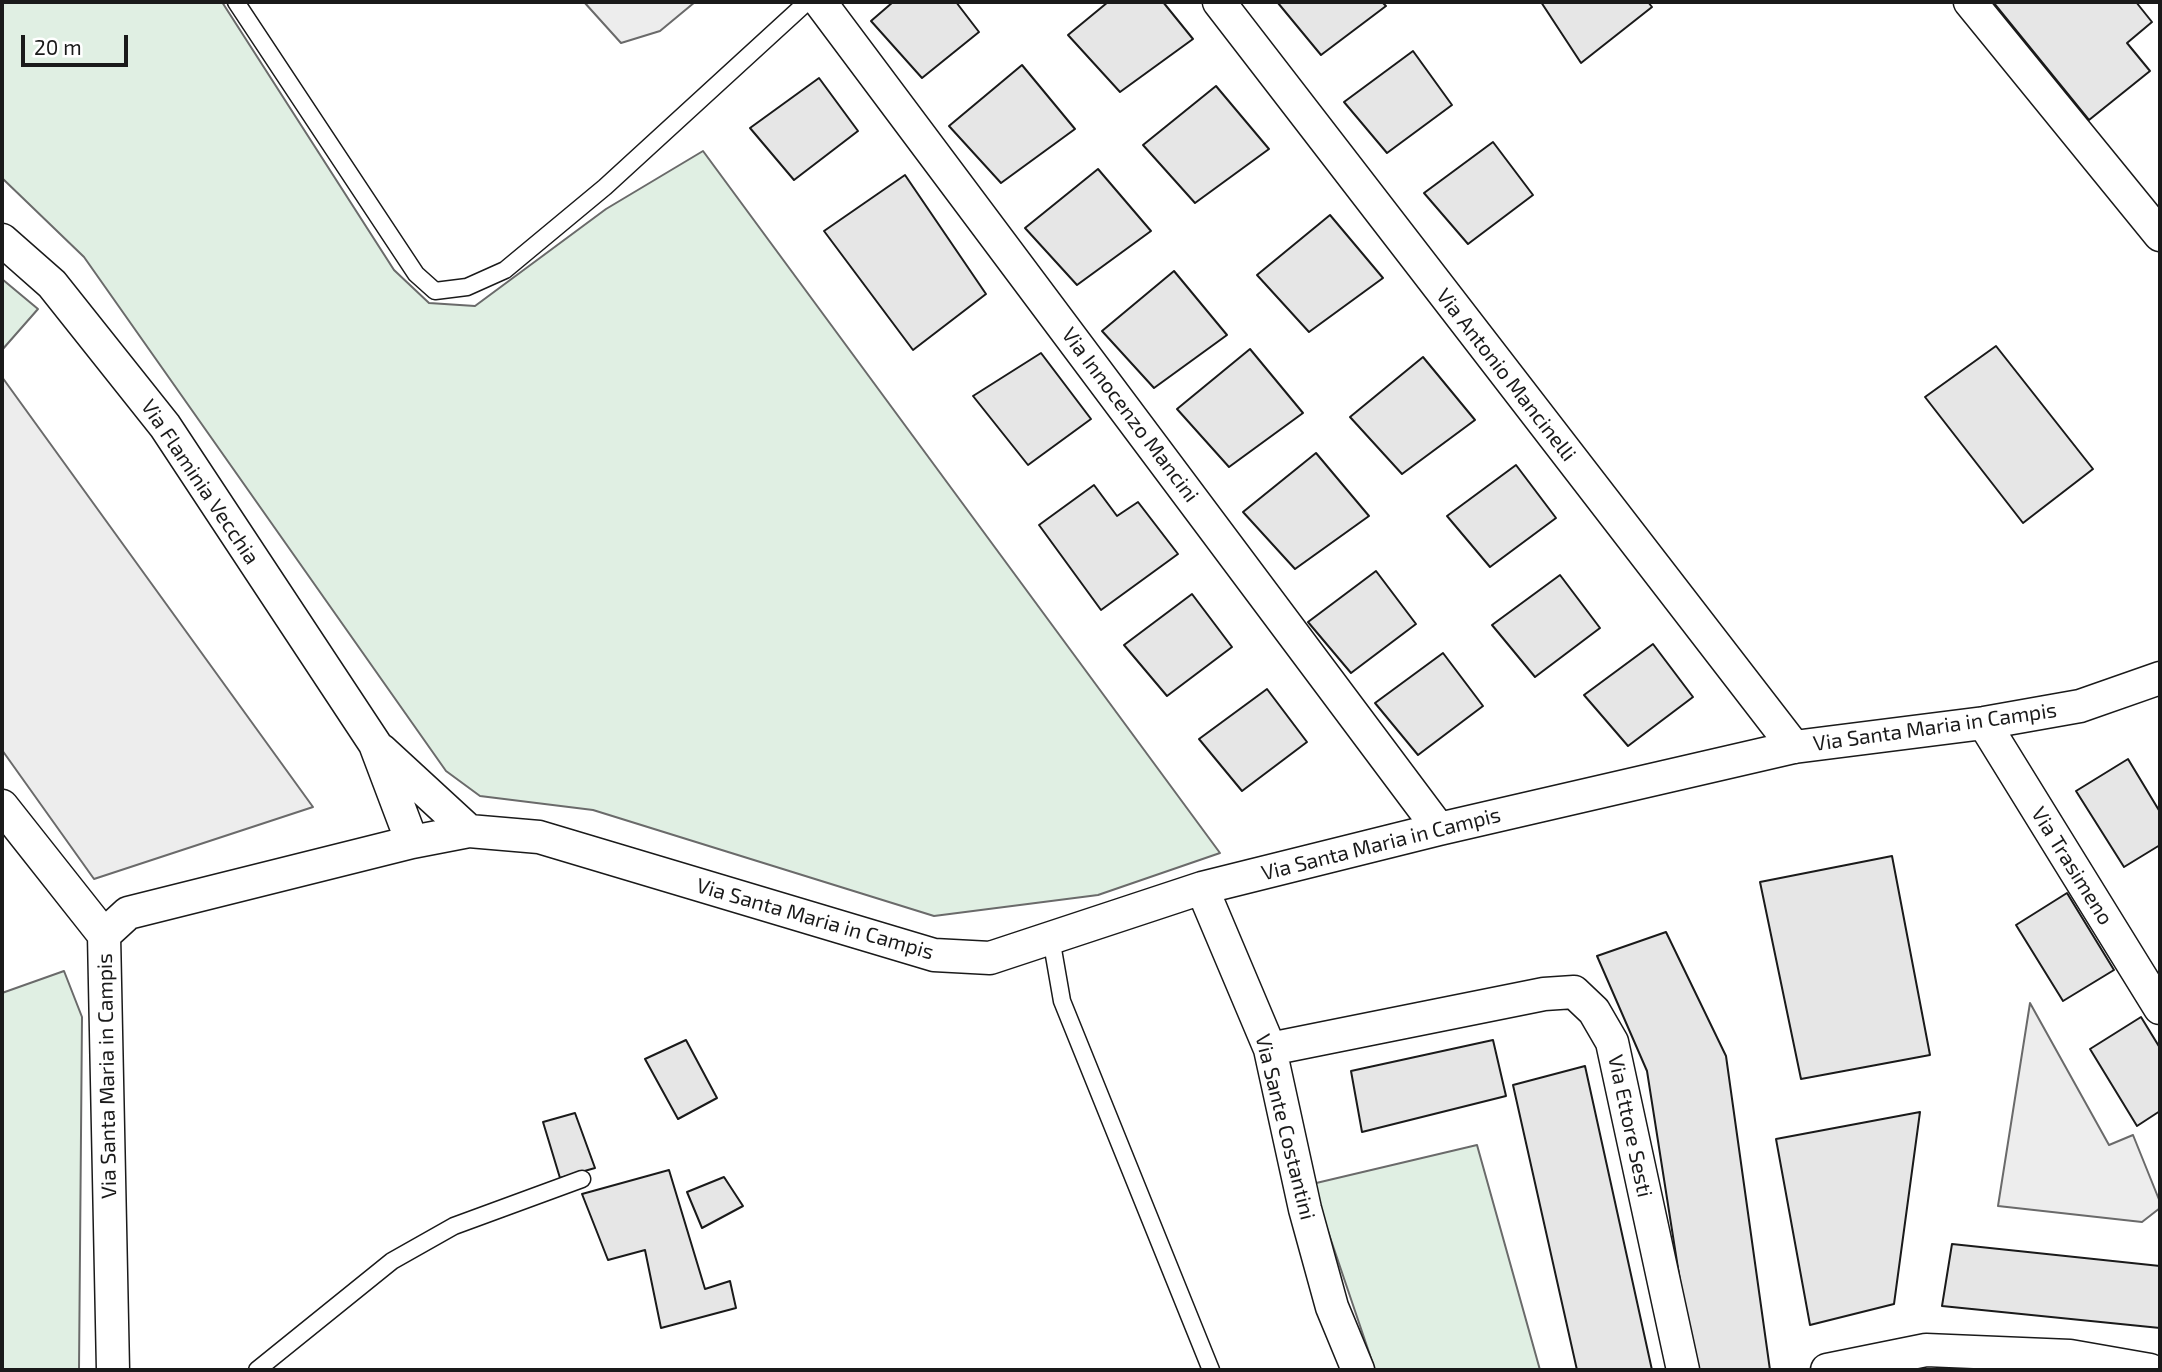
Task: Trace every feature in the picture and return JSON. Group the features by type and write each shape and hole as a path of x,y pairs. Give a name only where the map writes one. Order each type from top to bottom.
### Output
{"street":[{"name":"Via Innocenzo Mancini","path":"820,2 1439,829"},
{"name":"Via Antonio Mancinelli","path":"1219,2 1794,747"},
{"path":"1970,2 2160,234"},
{"name":"Via Flaminia Vecchia","path":"2,240 52,284 165,426 375,744 412,842"},
{"name":"Via Santa Maria in Campis","path":"113,1370 104,935 128,913 412,842 470,831 538,837 934,955 990,958 1202,888 1439,829 1794,747 1984,723 2080,706 2160,678"},
{"name":"Via Trasimeno","path":"1984,723 2160,1008"},
{"name":"Via Flaminia Vecchia","path":"375,744 470,831"},
{"path":"2,806 104,935"},
{"name":"Via Sante Costantini","path":"1202,888 1270,1049 1305,1209 1332,1307 1358,1370"},
{"name":"Via Ettore Sesti","path":"1270,1049 1544,994 1574,992 1594,1011 1612,1042 1683,1370"},
{"path":"1827,1370 1926,1350 2070,1356 2150,1370"}],"lane":[{"path":"236,2 416,274 435,291 467,287 505,270 605,187 807,2"},
{"path":"1051,938 1062,1002 1211,1370"},
{"path":"257,1370 392,1261 454,1226 582,1179"}],"green space":[{"path":"2,2 222,2 394,270 429,303 475,306 606,209 703,151 1220,853 1098,895 934,916 593,810 480,796 446,771 84,257 2,178"},
{"path":"2,279 38,309 2,350"},
{"path":"64,971 82,1017 79,1369 2,1370 2,993"},
{"path":"1477,1145 1540,1370 1375,1370 1312,1184"}],"shaded area":[{"path":"584,2 695,2 660,31 621,43"},
{"path":"2,377 313,807 94,879 2,750"},
{"path":"2030,1003 2109,1145 2133,1135 2160,1202 2160,1208 2142,1222 1998,1206"}],"building":[{"path":"893,2 956,2 979,32 922,78 871,21"},
{"path":"1108,2 1163,2 1193,39 1120,92 1068,35"},
{"path":"1382,2 1386,6 1321,55 1278,3"},
{"path":"1541,2 1648,2 1652,7 1581,63"},
{"path":"1993,2 2136,2 2152,22 2127,43 2150,71 2089,120"},
{"path":"1413,51 1452,105 1387,153 1344,102"},
{"path":"1022,65 1075,129 1001,183 949,126"},
{"path":"819,78 858,131 794,180 750,128"},
{"path":"1216,86 1269,149 1195,203 1143,145"},
{"path":"1493,142 1533,195 1468,244 1424,193"},
{"path":"1098,169 1151,231 1077,285 1025,228"},
{"path":"905,175 986,294 913,350 824,231"},
{"path":"1330,215 1383,278 1309,332 1257,275"},
{"path":"1174,271 1227,335 1154,388 1102,331"},
{"path":"1996,346 2093,469 2023,523 1925,397"},
{"path":"1250,349 1303,413 1229,467 1177,409"},
{"path":"1041,353 1091,419 1028,465 973,396"},
{"path":"1423,357 1475,420 1402,474 1350,417"},
{"path":"1316,453 1369,516 1295,569 1243,512"},
{"path":"1516,465 1556,518 1490,567 1447,516"},
{"path":"1094,485 1117,516 1138,502 1178,554 1101,610 1039,525"},
{"path":"1376,571 1416,624 1351,673 1308,622"},
{"path":"1560,575 1600,628 1535,677 1492,625"},
{"path":"1192,594 1232,647 1167,696 1124,645"},
{"path":"1653,644 1693,697 1628,746 1584,695"},
{"path":"1443,653 1483,706 1418,755 1375,703"},
{"path":"1267,689 1307,742 1242,791 1199,739"},
{"path":"2128,759 2160,812 2160,845 2124,867 2076,791"},
{"path":"1892,856 1930,1055 1801,1079 1760,882"},
{"path":"2067,893 2114,970 2063,1001 2016,925"},
{"path":"1666,932 1726,1056 1770,1370 1694,1370 1647,1071 1597,956"},
{"path":"2141,1017 2160,1048 2160,1111 2137,1126 2090,1049"},
{"path":"686,1040 717,1098 678,1119 645,1059"},
{"path":"1493,1040 1506,1096 1362,1132 1351,1071"},
{"path":"1585,1066 1652,1370 1577,1370 1513,1085"},
{"path":"1920,1112 1894,1304 1810,1325 1776,1139"},
{"path":"575,1113 595,1168 560,1178 543,1122"},
{"path":"669,1170 705,1289 730,1281 736,1308 661,1328 645,1250 608,1260 582,1194"},
{"path":"724,1177 743,1206 702,1228 687,1192"},
{"path":"1952,1244 2160,1266 2160,1328 1942,1306"}]}
